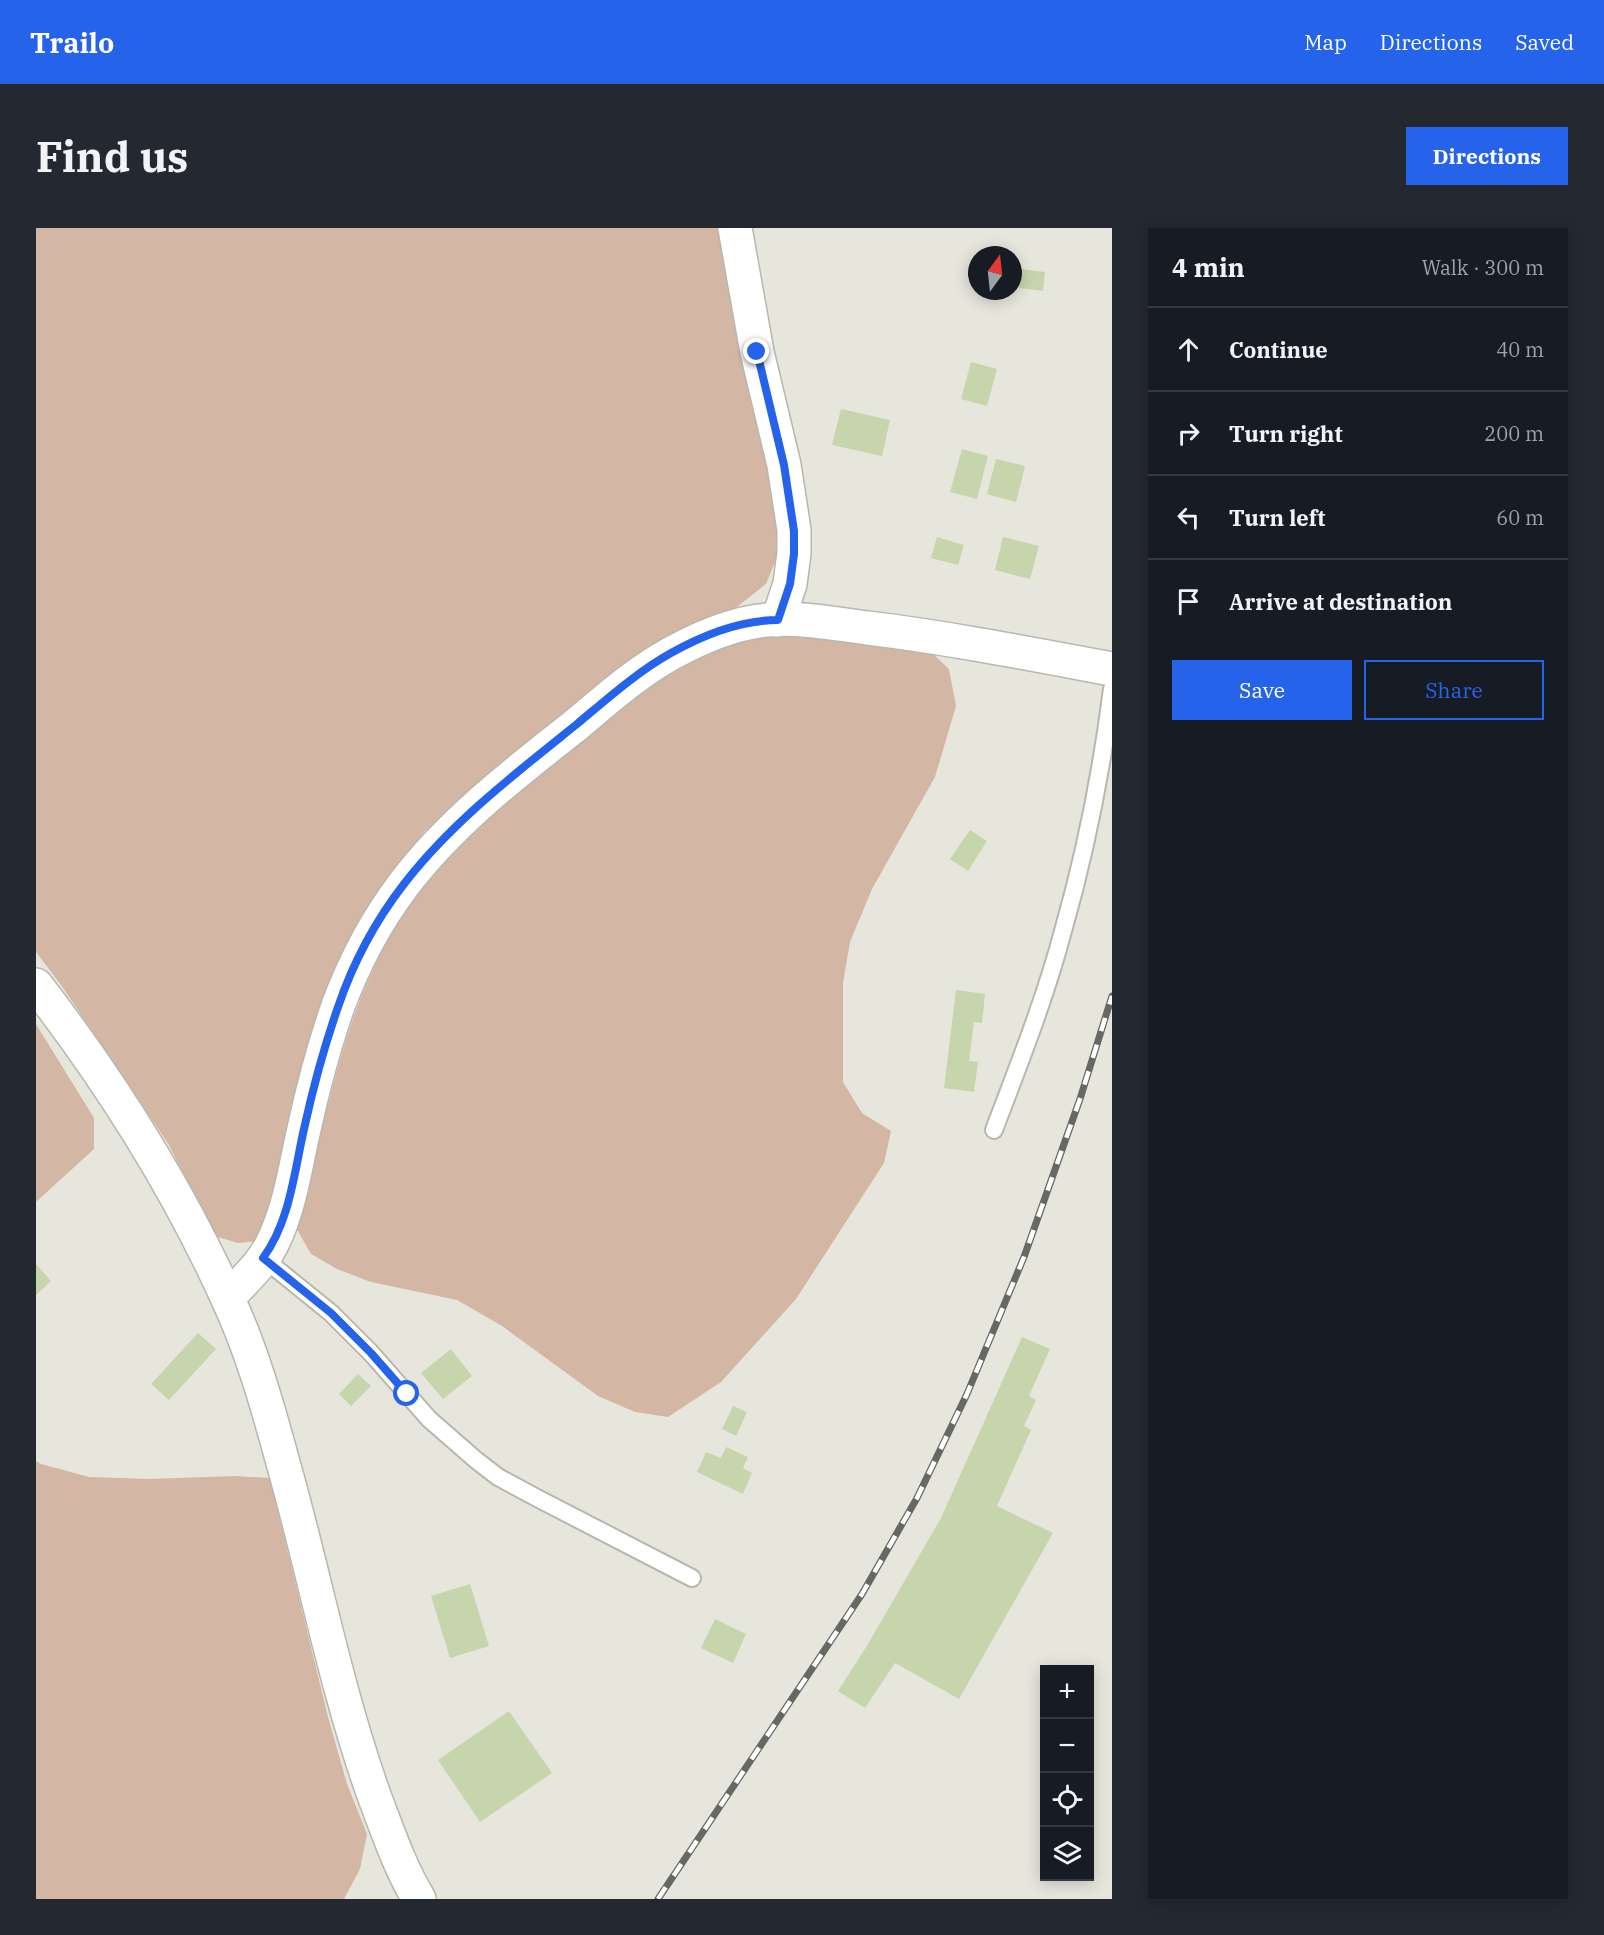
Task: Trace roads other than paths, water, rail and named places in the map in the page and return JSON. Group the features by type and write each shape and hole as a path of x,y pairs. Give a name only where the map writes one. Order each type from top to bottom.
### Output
{"street":[{"path":"735,228 757,352 784,465 794,531 790,584 778,620"},
{"path":"228,1298 263,1258 283,1221 314,1090 338,1006 378,920 432,851 470,813 529,762 635,677 670,653 706,636 735,626 767,620 801,620 933,636 1112,669"},
{"path":"36,985 93,1065 147,1147 228,1298 256,1371 282,1458 346,1710 409,1895"}],"lane":[{"path":"994,1130 1033,1027 1072,900 1104,744 1112,689"},
{"path":"263,1258 331,1313 371,1353 429,1419 498,1477 692,1578"}],"railway":[{"path":"658,1899 862,1594 917,1498 967,1394 1024,1257 1080,1099 1112,996"}]}
